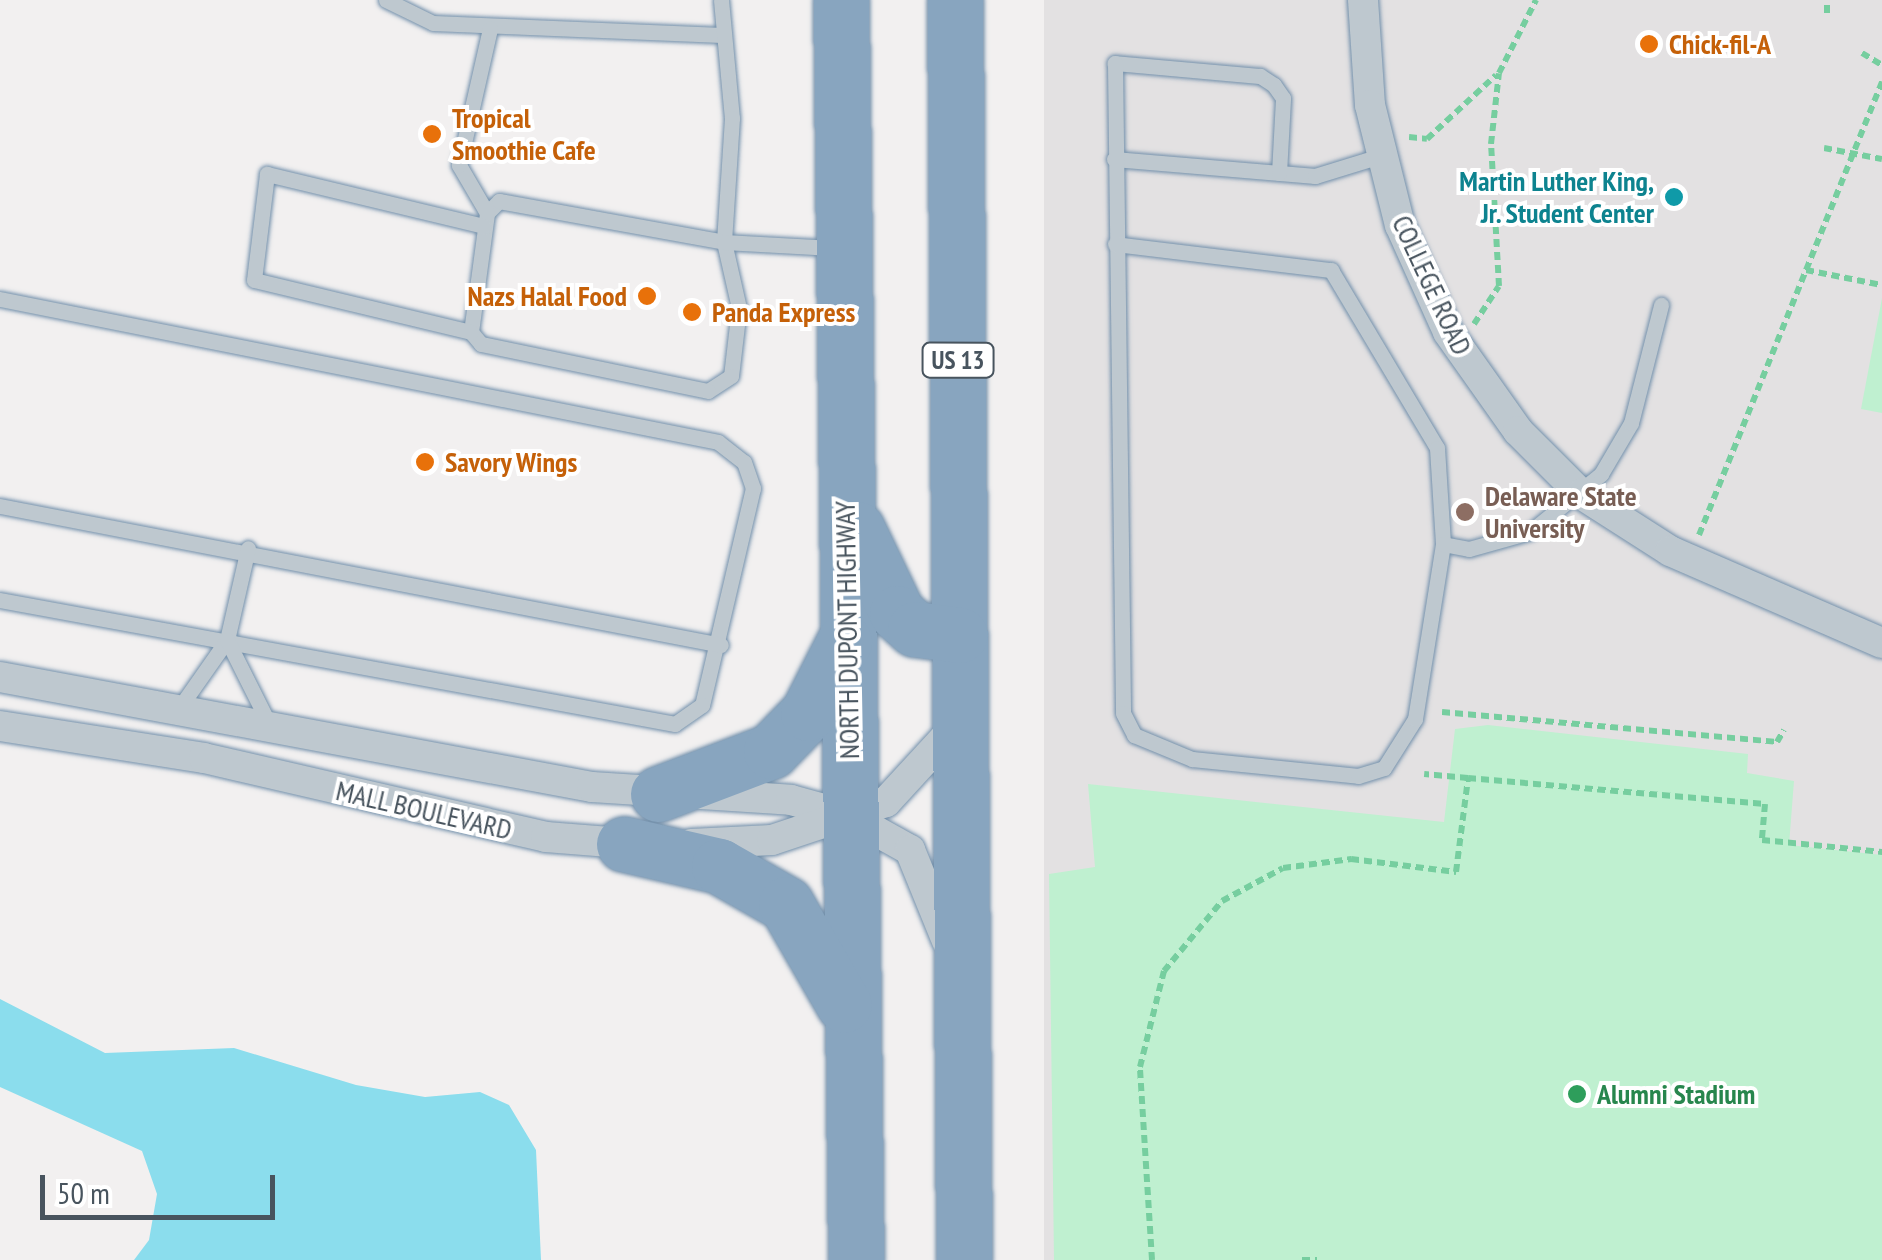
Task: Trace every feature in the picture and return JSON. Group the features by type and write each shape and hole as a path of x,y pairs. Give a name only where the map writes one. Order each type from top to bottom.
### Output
{"highway":[{"name":"NORTH DUPONT HIGHWAY","path":"842,0 850,1018 856,1260"},
{"name":"US 13","path":"955,0 964,1260"},
{"path":"846,503 897,613 915,629 960,635"},
{"path":"658,794 771,750 808,713 847,634"},
{"path":"624,844 719,866 786,904 850,1018"}],"street":[{"path":"1348,0 1362,54"},
{"name":"COLLEGE ROAD","path":"1363,0 1362,54 1380,156 1448,332 1518,431 1581,494 1670,551 1882,643"},
{"name":"MALL BOULEVARD","path":"0,677 182,704 658,794 791,800 849,816 910,850 962,984"},
{"name":"MALL BOULEVARD","path":"0,726 204,758 546,838 624,844 772,840 849,816 920,775 960,720"}],"lane":[{"path":"386,0 433,23 722,35"},
{"path":"486,220 267,174 254,280 471,332 481,344 708,391 731,376 739,308 724,242 732,118 721,0"},
{"path":"486,220 459,165 490,28"},
{"path":"1116,244 1331,270 1438,448 1444,544 1415,720 1384,768 1358,776 1192,759 1134,735 1124,712 1112,78 1115,64 1130,60 1274,85 1283,98 1279,173"},
{"path":"1114,159 1279,173 1342,172 1380,156"},
{"path":"471,332 486,220 499,201 724,242 844,248"},
{"path":"0,300 718,442 744,462 753,488 721,645 702,705 676,724 0,600"},
{"path":"1444,544 1502,543 1581,494 1631,423 1661,304"},
{"path":"0,506 248,548 721,645"},
{"path":"182,704 227,640 248,548"},
{"path":"227,640 268,722"}],"path":[{"path":"1407,136 1427,138 1498,73 1536,0"},
{"path":"1827,0 1827,13"},
{"path":"1862,53 1882,66"},
{"path":"1468,327 1490,310 1499,286 1491,144 1498,73"},
{"path":"1699,536 1882,82"},
{"path":"1824,148 1882,160"},
{"path":"1806,270 1882,285"},
{"path":"1442,712 1778,742 1784,730"},
{"path":"1424,774 1764,804 1762,840 1882,852"},
{"path":"1152,1260 1140,1066 1164,971 1222,901 1284,868 1351,859 1456,872 1468,778"},
{"path":"1302,1260 1317,1260"}],"shaded area":[{"name":"Delaware State University","path":"1044,0 1882,0 1882,1260 1044,1260"}],"green space":[{"path":"1882,298 1882,413 1861,409"},
{"path":"1488,725 1748,754 1747,773 1794,781 1789,845 1882,855 1882,1260 1054,1260 1049,874 1095,867 1088,784 1444,822 1455,729"}],"water":[{"path":"0,999 105,1053 234,1048 356,1085 425,1097 480,1092 509,1105 536,1150 541,1260 134,1260 149,1240 157,1194 142,1151 0,1087"}],"place":[{"name":"Chick-fil-A","path":"1649,44"},
{"name":"Tropical Smoothie Cafe","path":"432,134"},
{"name":"Martin Luther King, Jr. Student Center","path":"1674,197"},
{"name":"Nazs Halal Food","path":"647,296"},
{"name":"Panda Express","path":"692,312"},
{"name":"Savory Wings","path":"425,462"},
{"name":"Delaware State University","path":"1465,512"},
{"name":"Alumni Stadium","path":"1577,1094"}]}
